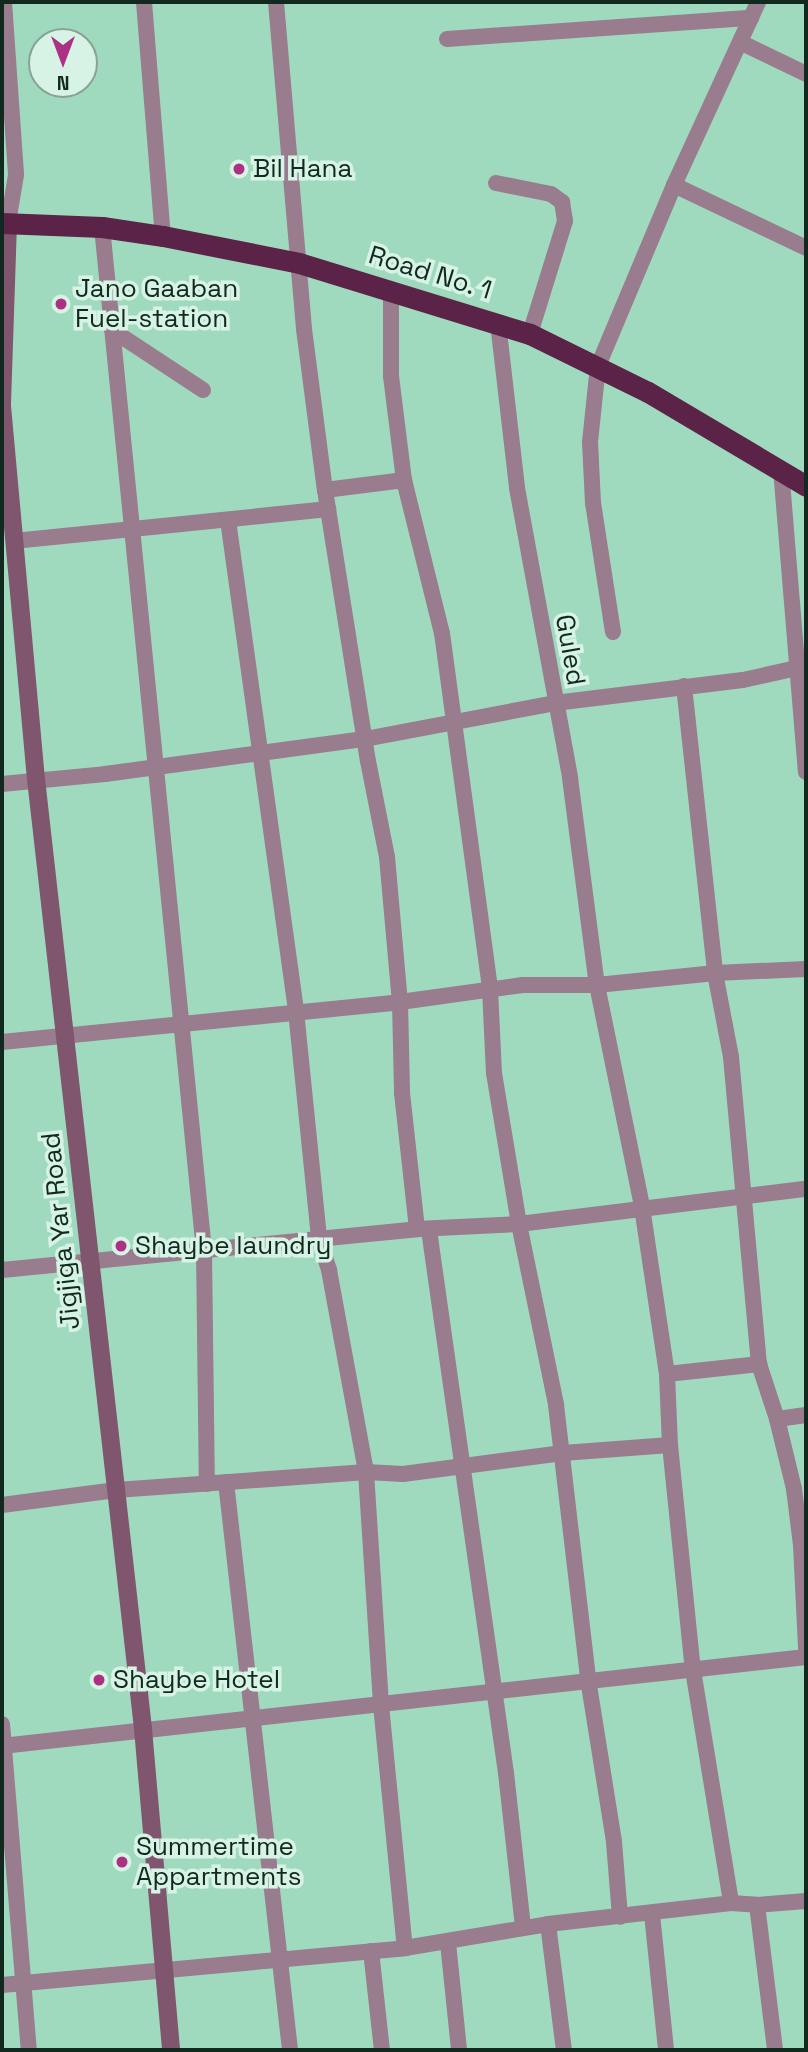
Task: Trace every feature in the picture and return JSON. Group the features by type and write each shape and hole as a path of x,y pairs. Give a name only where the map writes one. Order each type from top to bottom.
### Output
{"highway":[{"name":"Road No. 1","path":"5,223 102,227 163,236 299,263 498,323 530,334 598,366 781,469 806,486"}],"street":[{"path":"4,2 16,175 5,223"},
{"path":"144,2 163,236"},
{"path":"276,2 304,329 325,490 387,857 400,1002 402,1093 463,1467 506,1773 523,1928"},
{"path":"613,632 592,491 590,442 598,366 674,185 742,43 758,2"},
{"path":"447,39 751,18"},
{"path":"742,43 806,74"},
{"path":"496,183 551,194 562,202 565,221 530,334"},
{"path":"674,185 806,248"},
{"name":"Jigjiga Yar Road","path":"5,223 2,405 14,541 36,779 143,1729 162,1971 171,2050"},
{"path":"102,227 204,1250 207,1483"},
{"path":"391,290 391,376 404,480 442,633 490,989 494,1073 519,1224 563,1453 588,1679 614,1842 620,1917"},
{"name":"Guled","path":"498,323 517,488 570,778 597,985 642,1207 667,1374 670,1445 693,1670 731,1903"},
{"path":"112,330 203,390"},
{"path":"781,469 801,667 806,772"},
{"path":"325,490 404,480"},
{"path":"14,541 328,509"},
{"path":"228,520 296,1011 319,1239 329,1270 366,1472 381,1705 405,1948"},
{"path":"2,784 154,768 261,751 365,739 555,703 743,680 801,667"},
{"path":"684,686 715,973 731,1057 759,1364 789,1466 798,1522 806,1649"},
{"path":"2,1042 400,1002 523,985 597,985 715,973 806,969"},
{"path":"2,1270 423,1229 519,1224 806,1189"},
{"path":"667,1374 759,1364"},
{"path":"777,1419 806,1415"},
{"path":"2,1505 116,1490 366,1472 403,1474 563,1453 670,1445"},
{"path":"226,1482 289,2050"},
{"path":"3,1746 381,1705 588,1679 806,1657"},
{"path":"2,1724 29,2050"},
{"path":"2,1985 405,1948 448,1943 548,1924 731,1903 757,1905 806,1901"},
{"path":"757,1905 775,2050"},
{"path":"652,1914 666,2050"},
{"path":"548,1924 564,2050"},
{"path":"448,1943 458,2050"},
{"path":"371,1951 382,2050"}],"place":[{"name":"Bil Hana","path":"239,169"},
{"name":"Jano Gaaban Fuel-station","path":"61,304"},
{"name":"Shaybe laundry","path":"121,1246"},
{"name":"Shaybe Hotel","path":"99,1680"},
{"name":"Summertime Appartments","path":"122,1862"}]}
